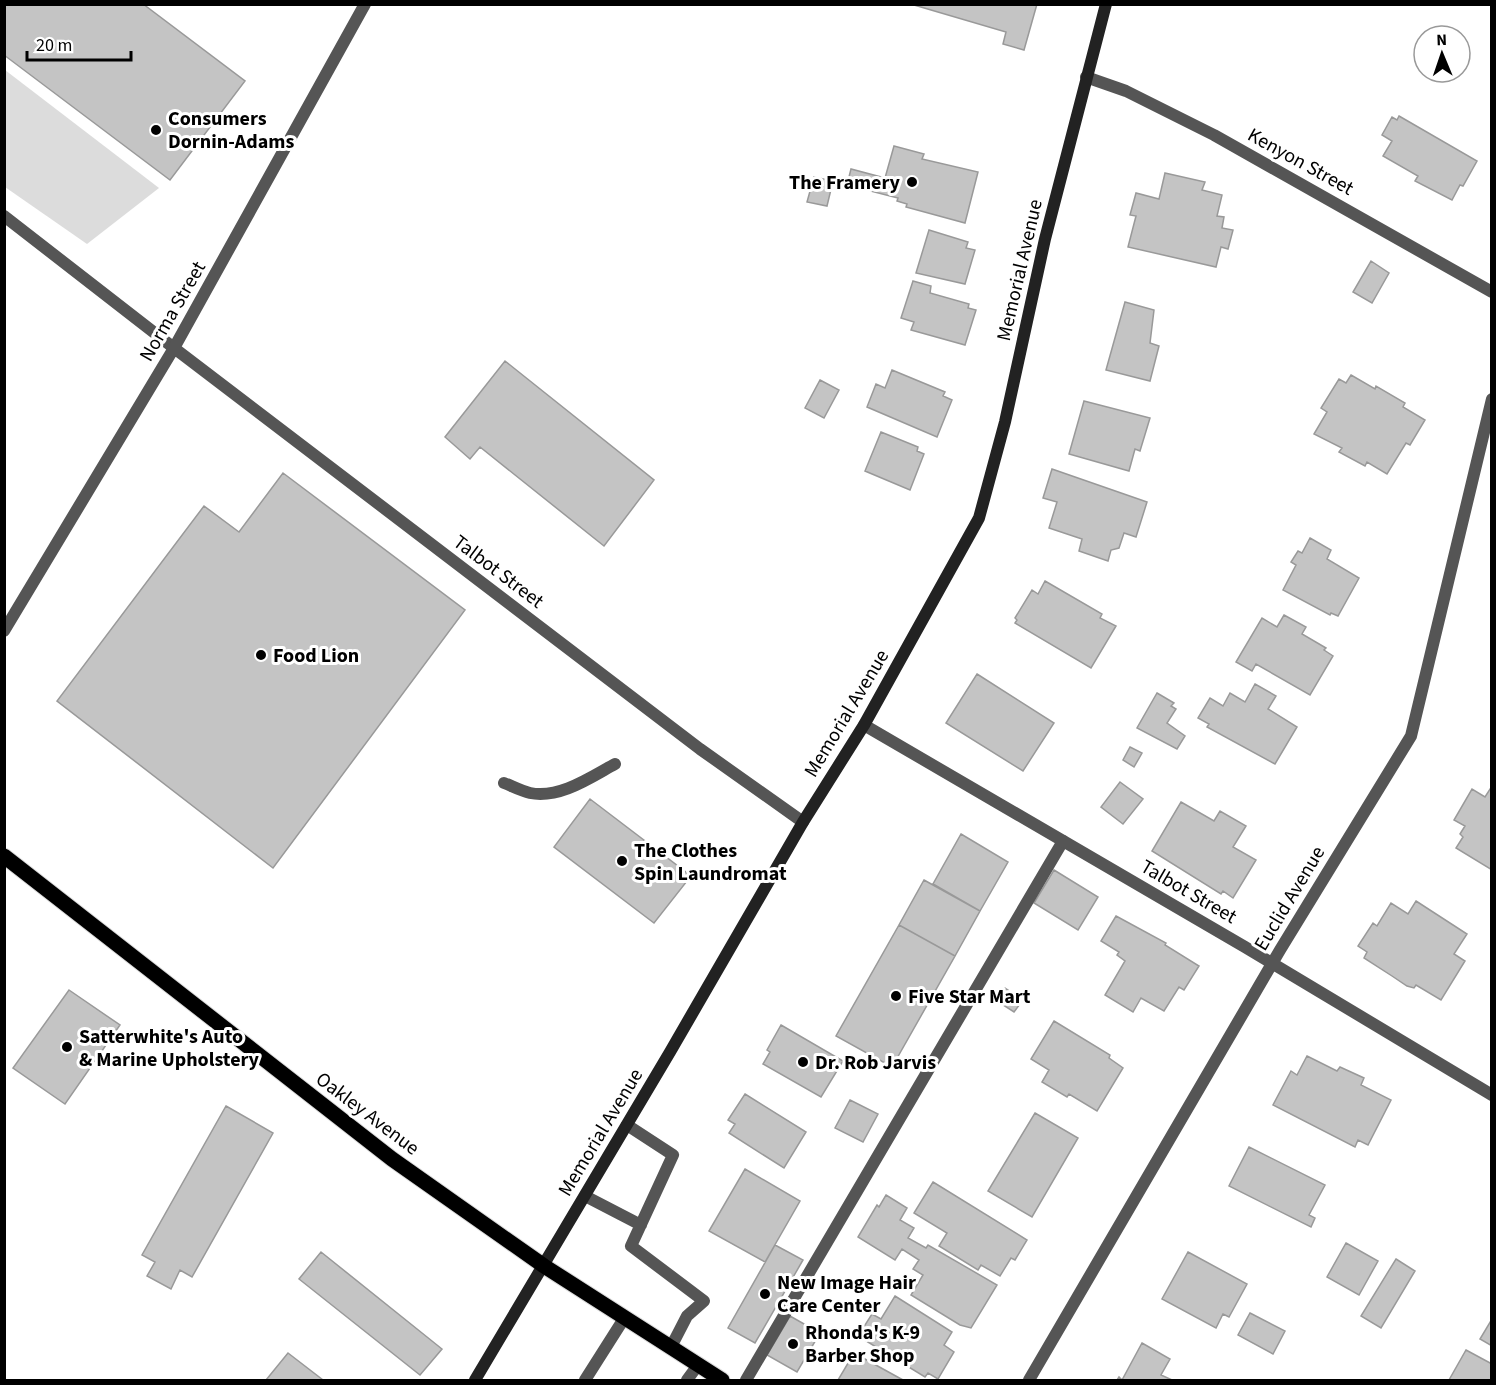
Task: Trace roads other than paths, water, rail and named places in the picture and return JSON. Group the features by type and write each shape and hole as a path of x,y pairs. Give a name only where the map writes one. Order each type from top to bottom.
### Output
{"main road":[{"name":"Memorial Avenue","path":"475,1380 627,1125 803,822 864,725 979,518 1005,422 1045,239 1106,4"},
{"name":"Oakley Avenue","path":"4,856 392,1159 544,1266 722,1380"}],"street":[{"name":"Norma Street","path":"4,631 174,348 365,4"},
{"name":"Kenyon Street","path":"1086,77 1126,91 1214,135 1491,292"},
{"name":"Talbot Street","path":"4,216 700,749 803,822"},
{"name":"Euclid Avenue","path":"1029,1380 1272,963 1411,736 1491,399"},
{"name":"Talbot Street","path":"864,725 1272,963 1491,1095"},
{"path":"504,783 532,794 553,793 576,785 615,764"},
{"path":"746,1380 1063,841"},
{"path":"627,1125 673,1155 631,1246 704,1301 687,1316 671,1347"},
{"path":"585,1196 641,1225"},
{"path":"585,1380 625,1317"},
{"path":"687,1380 699,1365"}],"place":[{"name":"Consumers Dornin-Adams","path":"156,130"},
{"name":"The Framery","path":"912,182"},
{"name":"Food Lion","path":"261,655"},
{"name":"The Clothes Spin Laundromat","path":"622,861"},
{"name":"Five Star Mart","path":"896,996"},
{"name":"Satterwhite's Auto & Marine Upholstery","path":"67,1047"},
{"name":"Dr. Rob Jarvis","path":"803,1062"},
{"name":"New Image Hair Care Center","path":"765,1294"},
{"name":"Rhonda's K-9 Barber Shop","path":"793,1344"}]}
